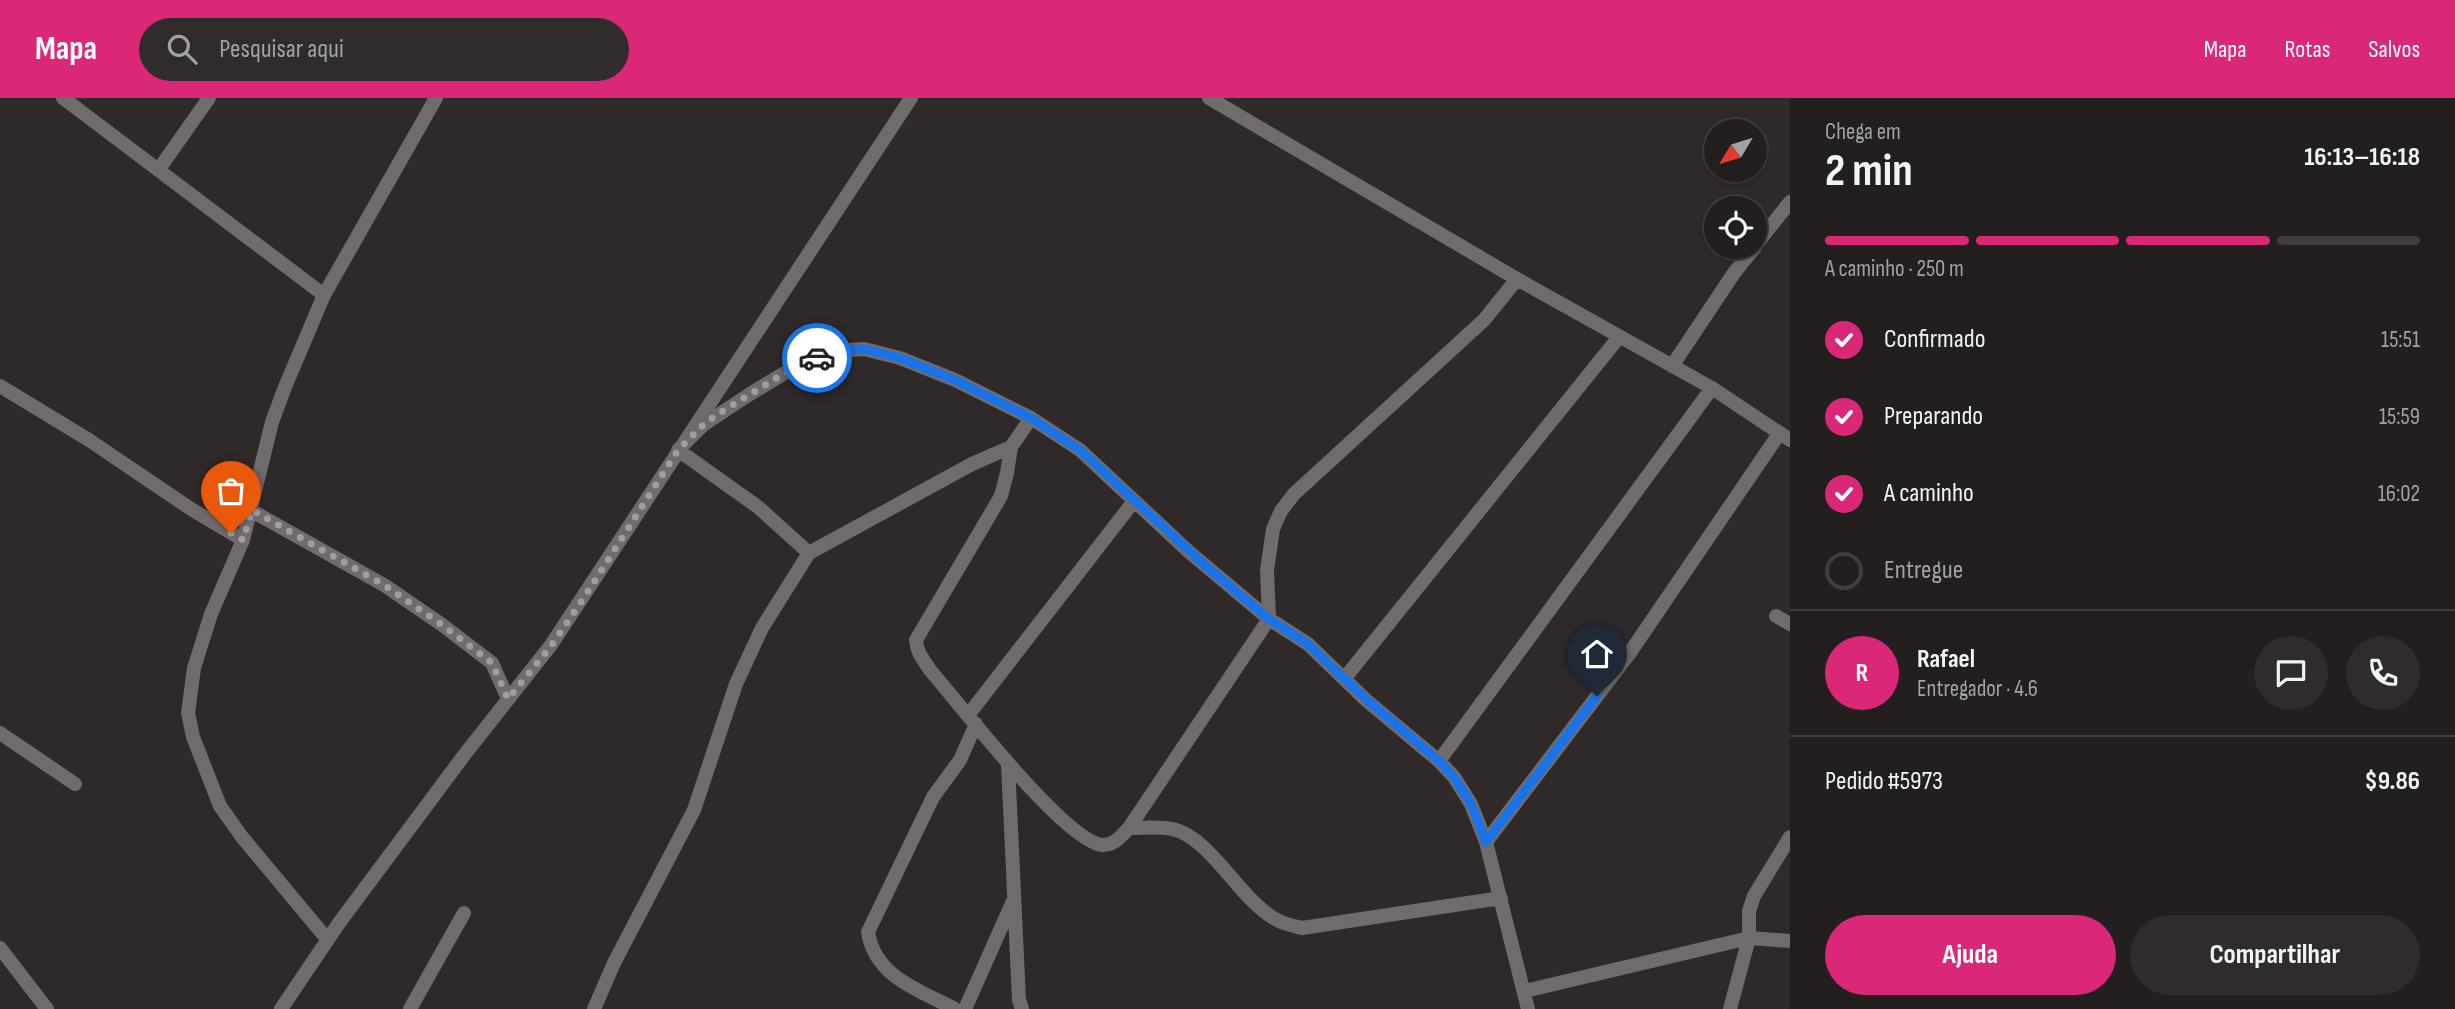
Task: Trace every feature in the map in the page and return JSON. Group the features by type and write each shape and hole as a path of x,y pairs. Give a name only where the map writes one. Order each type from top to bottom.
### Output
{"street":[{"path":"63,98 324,295"},
{"path":"159,169 209,98"},
{"path":"327,939 242,837 220,806 193,737 188,713 197,657 211,614 243,540 272,422 324,295 436,98"},
{"path":"281,1009 327,939 551,646 911,98"},
{"path":"1209,98 1517,279 1712,388 1785,437 1629,654 1486,842"},
{"path":"1767,232 1790,202"},
{"path":"1672,366 1745,259"},
{"path":"1031,418 1011,447 1001,496 916,640 919,655 1008,764 1056,814 1093,843 1106,845 1129,828 1269,619 1266,570 1273,529 1281,511 1303,485 1484,320 1517,279"},
{"path":"1344,678 1619,337"},
{"path":"678,450 703,425 783,374 834,351 864,349 900,358 955,380 1031,418 1080,450 1269,619 1308,644 1454,777 1471,804 1486,842 1528,1009"},
{"path":"0,386 243,540"},
{"path":"1439,761 1712,388"},
{"path":"594,1009 614,964 694,810 736,684 757,639 809,553 972,464 1011,447"},
{"path":"678,450 758,507 809,553"},
{"path":"955,1009 894,977 877,960 868,932 933,797 960,760 972,719 1134,501"},
{"path":"252,510 384,585 441,624 492,663 508,699"},
{"path":"1776,616 1790,624"},
{"path":"0,733 75,784"},
{"path":"1008,764 1019,1000 1022,1009"},
{"path":"1129,828 1172,828 1188,835 1202,846 1252,901 1277,921 1302,928 1502,898"},
{"path":"1730,1009 1749,938 1749,911 1754,896 1790,838"},
{"path":"965,1009 1014,900"},
{"path":"410,1009 464,913"},
{"path":"1525,991 1749,938 1790,941"},
{"path":"0,948 47,1009"}],"way so far":[{"path":"231,533 243,540 252,510 384,585 492,663 508,699 551,646 678,450 718,414 783,374 817,358"}],"route":[{"path":"817,358 834,351 864,349 900,358 955,380 1031,418 1080,450 1207,567 1269,619 1308,644 1367,700 1439,761 1454,777 1471,804 1486,842 1597,696"}]}
